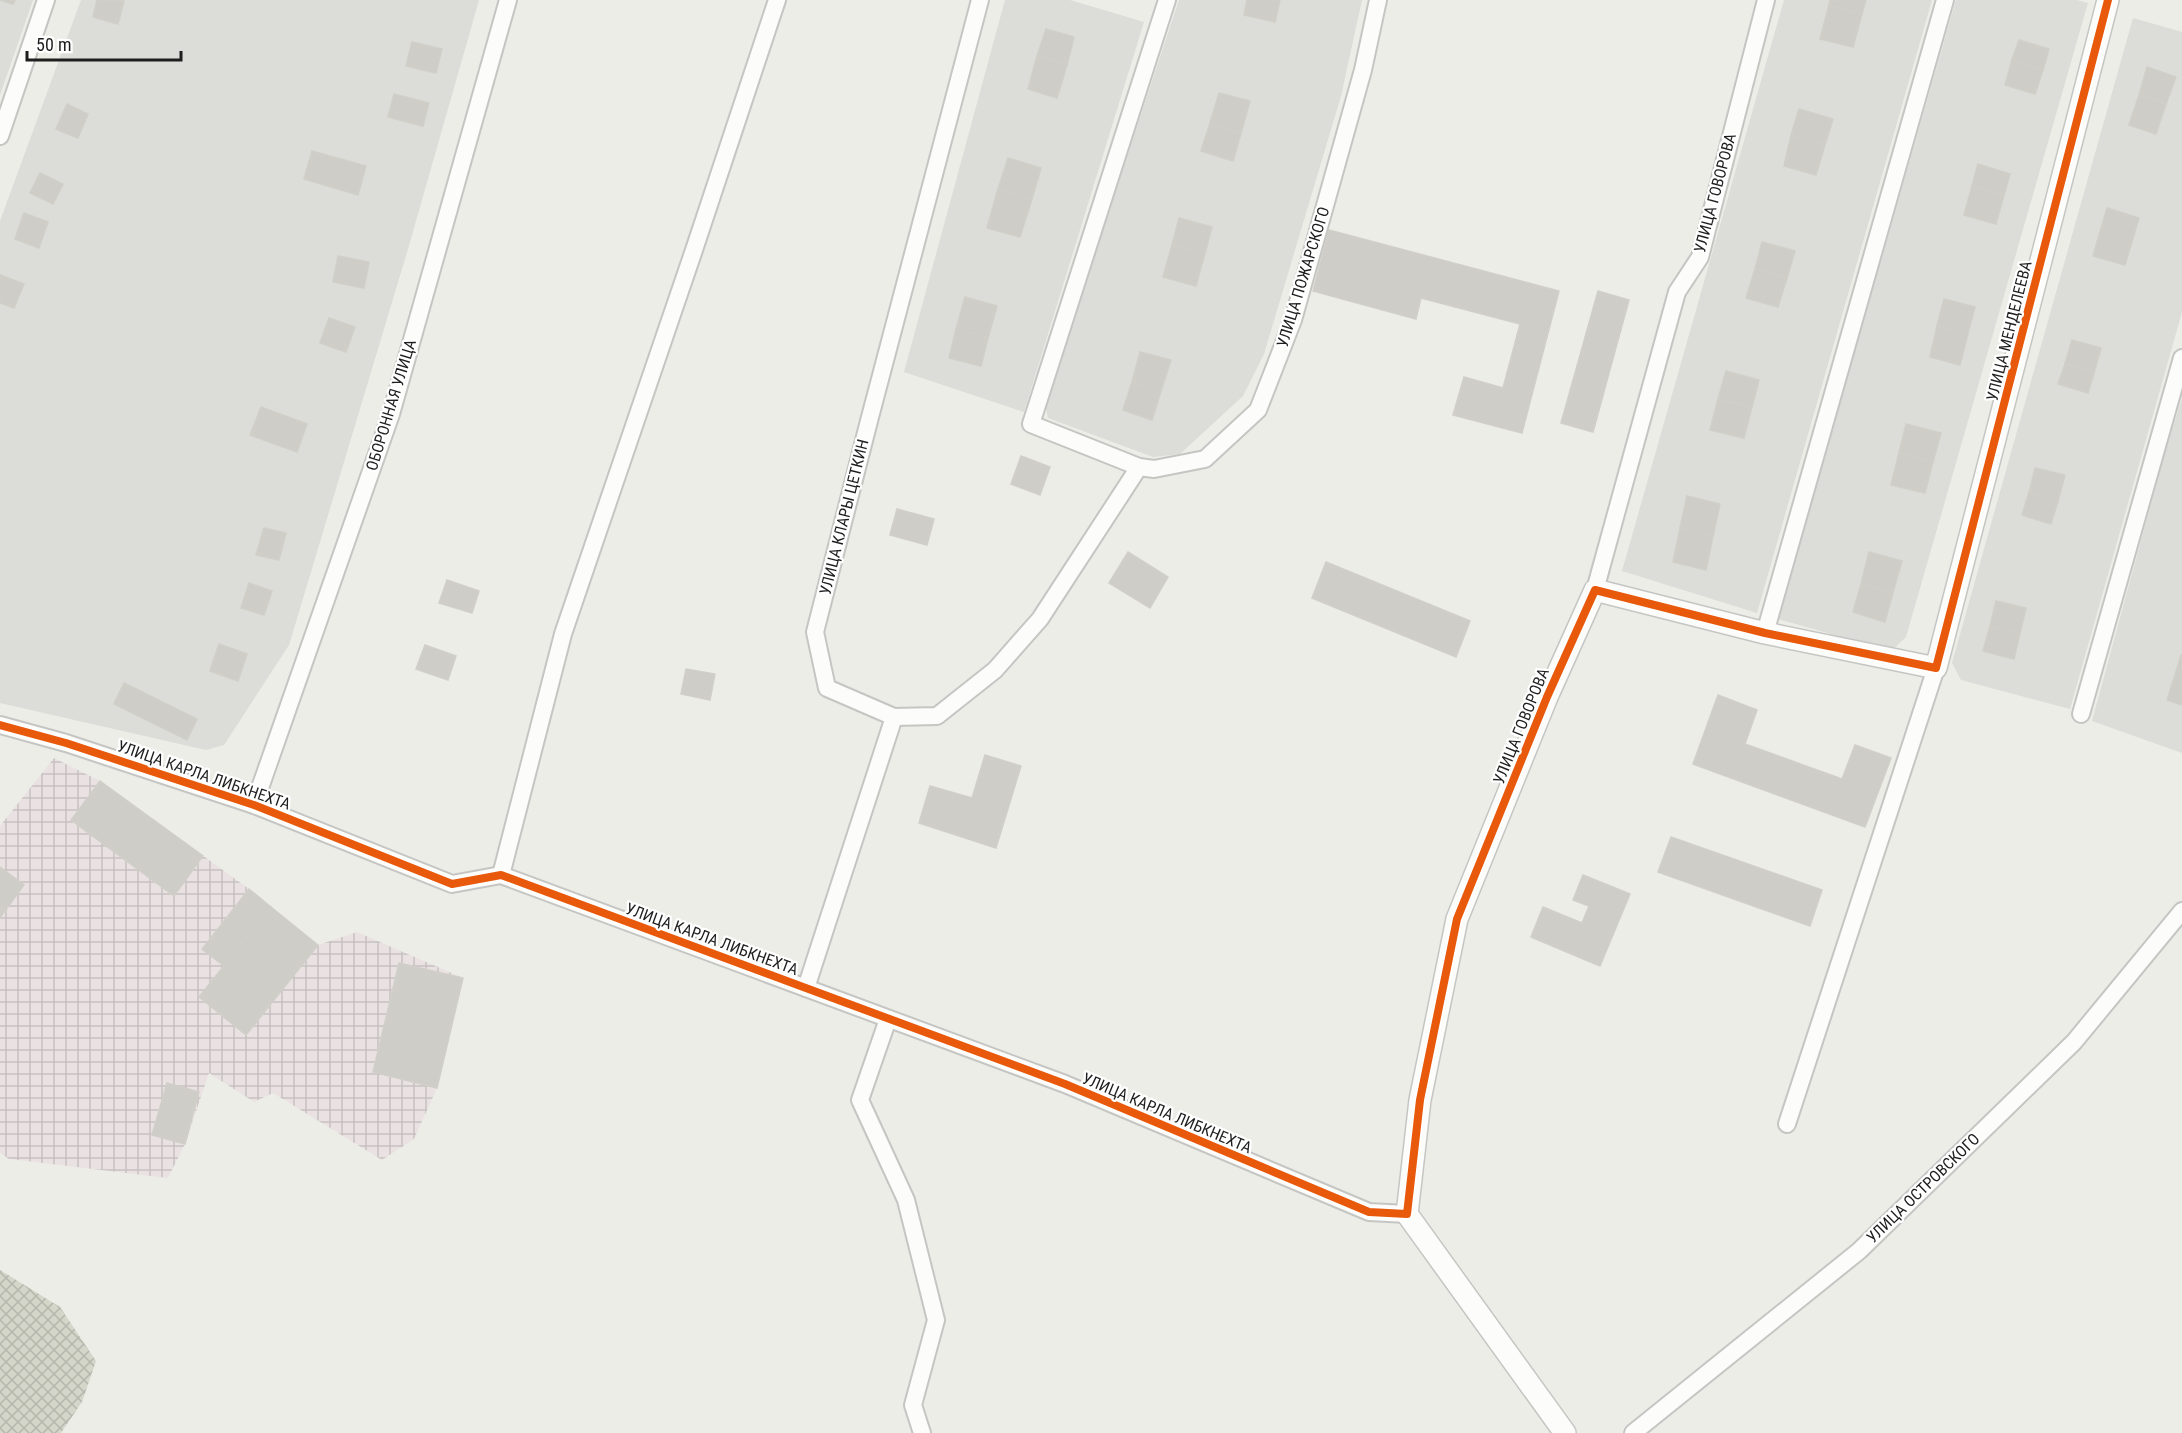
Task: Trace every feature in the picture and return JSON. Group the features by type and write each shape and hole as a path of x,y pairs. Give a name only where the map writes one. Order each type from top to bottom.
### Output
{"street":[{"path":"0,136 46,0"},
{"name":"ОБОРОННАЯ УЛИЦА","path":"254,804 391,414 508,0"},
{"path":"501,875 563,634 777,0"},
{"name":"УЛИЦА КЛАРЫ ЦЕТКИН","path":"894,717 827,688 815,632 980,0"},
{"path":"806,988 894,717 937,716 996,670 1040,618 1139,467 1031,424 1167,0"},
{"name":"УЛИЦА ПОЖАРСКОГО","path":"1139,467 1154,469 1205,459 1258,410 1293,320 1363,70 1378,0"},
{"name":"УЛИЦА ГОВОРОВА","path":"1407,1214 1420,1100 1457,919 1547,697 1594,590 1677,292 1700,257 1766,0"},
{"path":"1765,633 1945,0"},
{"name":"УЛИЦА МЕНДЕЛЕЕВА","path":"1935,669 2108,0"},
{"path":"2081,714 2182,358"},
{"path":"1594,590 1765,633 1935,669 1787,1124"},
{"name":"УЛИЦА КАРЛА ЛИБКНЕХТА","path":"0,724 254,804 452,884 501,875 1065,1084 1369,1212 1407,1214"},
{"name":"УЛИЦА ОСТРОВСКОГО","path":"1634,1433 1859,1251 2074,1042 2182,911"},
{"path":"888,1019 860,1100 906,1200 936,1320 913,1405 922,1433"},
{"path":"1407,1214 1565,1433"}],"shaded area":[{"path":"0,0 33,0 0,95"},
{"path":"81,0 479,0 408,249 289,645 224,745 206,750 0,703 0,221"},
{"path":"1005,0 1070,0 1144,22 1024,412 904,372"},
{"path":"1179,0 1362,0 1341,96 1264,354 1243,396 1180,454 1153,457 1048,418 1045,404"},
{"path":"1784,0 1932,0 1757,613 1622,571"},
{"path":"1956,0 2077,0 2088,3 1906,637 1891,651 1778,619"},
{"path":"2133,18 2182,32 2182,312 2070,709 1961,680 1952,663"},
{"path":"2182,398 2182,753 2092,721"},
{"path":"54,758 100,781 249,889 318,945 357,932 463,978 437,1088 414,1139 382,1160 273,1093 254,1102 209,1073 185,1144 168,1178 9,1159 0,1153 0,826"},
{"path":"0,1270 60,1307 96,1361 82,1402 61,1433 0,1433"}],"building":[{"path":"0,0 15,0 13,4"},
{"path":"97,0 124,1 118,24 93,17"},
{"path":"1247,0 1280,0 1275,22 1244,15"},
{"path":"1830,0 1866,0 1862,14 1829,5"},
{"path":"1829,5 1862,14 1853,47 1820,39"},
{"path":"1046,29 1074,37 1067,65 1037,56"},
{"path":"2019,40 2049,49 2043,70 2012,60"},
{"path":"412,42 442,49 436,73 406,66"},
{"path":"1037,56 1067,65 1057,98 1028,89"},
{"path":"2012,60 2043,70 2035,94 2005,85"},
{"path":"2147,67 2176,77 2166,104 2139,95"},
{"path":"1219,93 1250,101 1241,133 1210,123"},
{"path":"394,94 429,103 423,126 388,117"},
{"path":"2139,95 2166,104 2156,134 2129,125"},
{"path":"67,104 88,114 78,138 56,129"},
{"path":"1799,109 1833,119 1825,145 1791,135"},
{"path":"1210,123 1241,133 1233,161 1201,151"},
{"path":"1791,135 1825,145 1816,175 1784,166"},
{"path":"312,151 366,166 358,195 304,179"},
{"path":"1008,158 1041,168 1032,199 998,189"},
{"path":"1978,164 2010,174 2004,195 1972,186"},
{"path":"40,173 63,184 53,204 30,193"},
{"path":"1972,186 2004,195 1996,224 1964,215"},
{"path":"998,189 1032,199 1020,237 987,228"},
{"path":"2107,208 2139,218 2125,265 2093,256"},
{"path":"24,213 48,222 39,248 15,239"},
{"path":"1179,218 1212,227 1205,253 1172,245"},
{"path":"1329,230 1559,291 1522,433 1453,415 1464,377 1503,388 1520,324 1421,298 1416,319 1313,291"},
{"path":"1762,242 1795,251 1787,278 1755,269"},
{"path":"1172,245 1205,253 1196,286 1163,277"},
{"path":"338,256 369,262 364,288 333,282"},
{"path":"1755,269 1787,278 1778,307 1746,298"},
{"path":"0,275 24,284 14,308 0,303"},
{"path":"1598,291 1629,300 1593,432 1561,423"},
{"path":"965,297 997,306 988,338 956,329"},
{"path":"1944,299 1975,307 1968,333 1937,326"},
{"path":"329,318 355,327 346,352 320,343"},
{"path":"1937,326 1968,333 1960,365 1930,357"},
{"path":"956,329 988,338 981,366 949,358"},
{"path":"2072,340 2101,348 2094,373 2065,364"},
{"path":"1140,352 1171,360 1161,391 1132,382"},
{"path":"2065,364 2094,373 2088,393 2058,384"},
{"path":"1726,371 1759,380 1752,407 1718,399"},
{"path":"1132,382 1161,391 1152,420 1123,410"},
{"path":"1718,399 1752,407 1744,438 1710,430"},
{"path":"261,407 307,424 297,452 250,435"},
{"path":"1906,424 1941,433 1933,462 1899,453"},
{"path":"1899,453 1933,462 1925,493 1891,485"},
{"path":"1021,456 1050,467 1040,495 1011,484"},
{"path":"2035,468 2065,475 2058,501 2029,493"},
{"path":"2029,492 2058,501 2051,524 2022,515"},
{"path":"1687,496 1720,504 1713,536 1680,528"},
{"path":"897,509 934,519 927,545 890,535"},
{"path":"264,528 286,533 279,560 256,555"},
{"path":"1680,528 1713,536 1706,570 1673,562"},
{"path":"1128,552 1168,577 1150,608 1109,583"},
{"path":"1869,552 1902,561 1893,592 1861,584"},
{"path":"1326,562 1470,621 1456,657 1312,598"},
{"path":"447,580 479,591 472,613 439,603"},
{"path":"249,583 272,591 264,615 241,608"},
{"path":"1861,584 1893,592 1885,622 1853,612"},
{"path":"1996,601 2026,608 2020,633 1990,626"},
{"path":"1990,626 2020,633 2014,659 1983,651"},
{"path":"219,644 247,654 238,681 210,671"},
{"path":"425,645 456,656 448,680 416,669"},
{"path":"2182,655 2182,677 2175,675"},
{"path":"686,669 715,674 710,700 681,694"},
{"path":"2175,675 2182,677 2182,705 2167,700"},
{"path":"124,683 197,719 187,740 114,704"},
{"path":"1718,695 1757,710 1745,744 1842,779 1855,745 1891,758 1865,827 1693,764"},
{"path":"985,755 1021,766 996,848 919,823 930,786 972,798"},
{"path":"100,781 203,856 174,896 71,820"},
{"path":"1671,837 1822,890 1810,926 1658,872"},
{"path":"0,867 24,885 0,918"},
{"path":"1583,875 1630,894 1600,966 1531,937 1543,907 1582,923 1589,906 1573,900"},
{"path":"249,889 271,907 224,966 202,949"},
{"path":"271,907 318,945 246,1035 199,997"},
{"path":"399,963 463,978 437,1088 373,1072"},
{"path":"167,1083 199,1092 185,1144 152,1135"}],"cycle path":[{"path":"0,725 66,743 254,805 452,884 501,875 1065,1084 1369,1212 1407,1214 1420,1100 1457,919 1547,697 1595,590 1765,633 1936,668 2108,0"}]}
